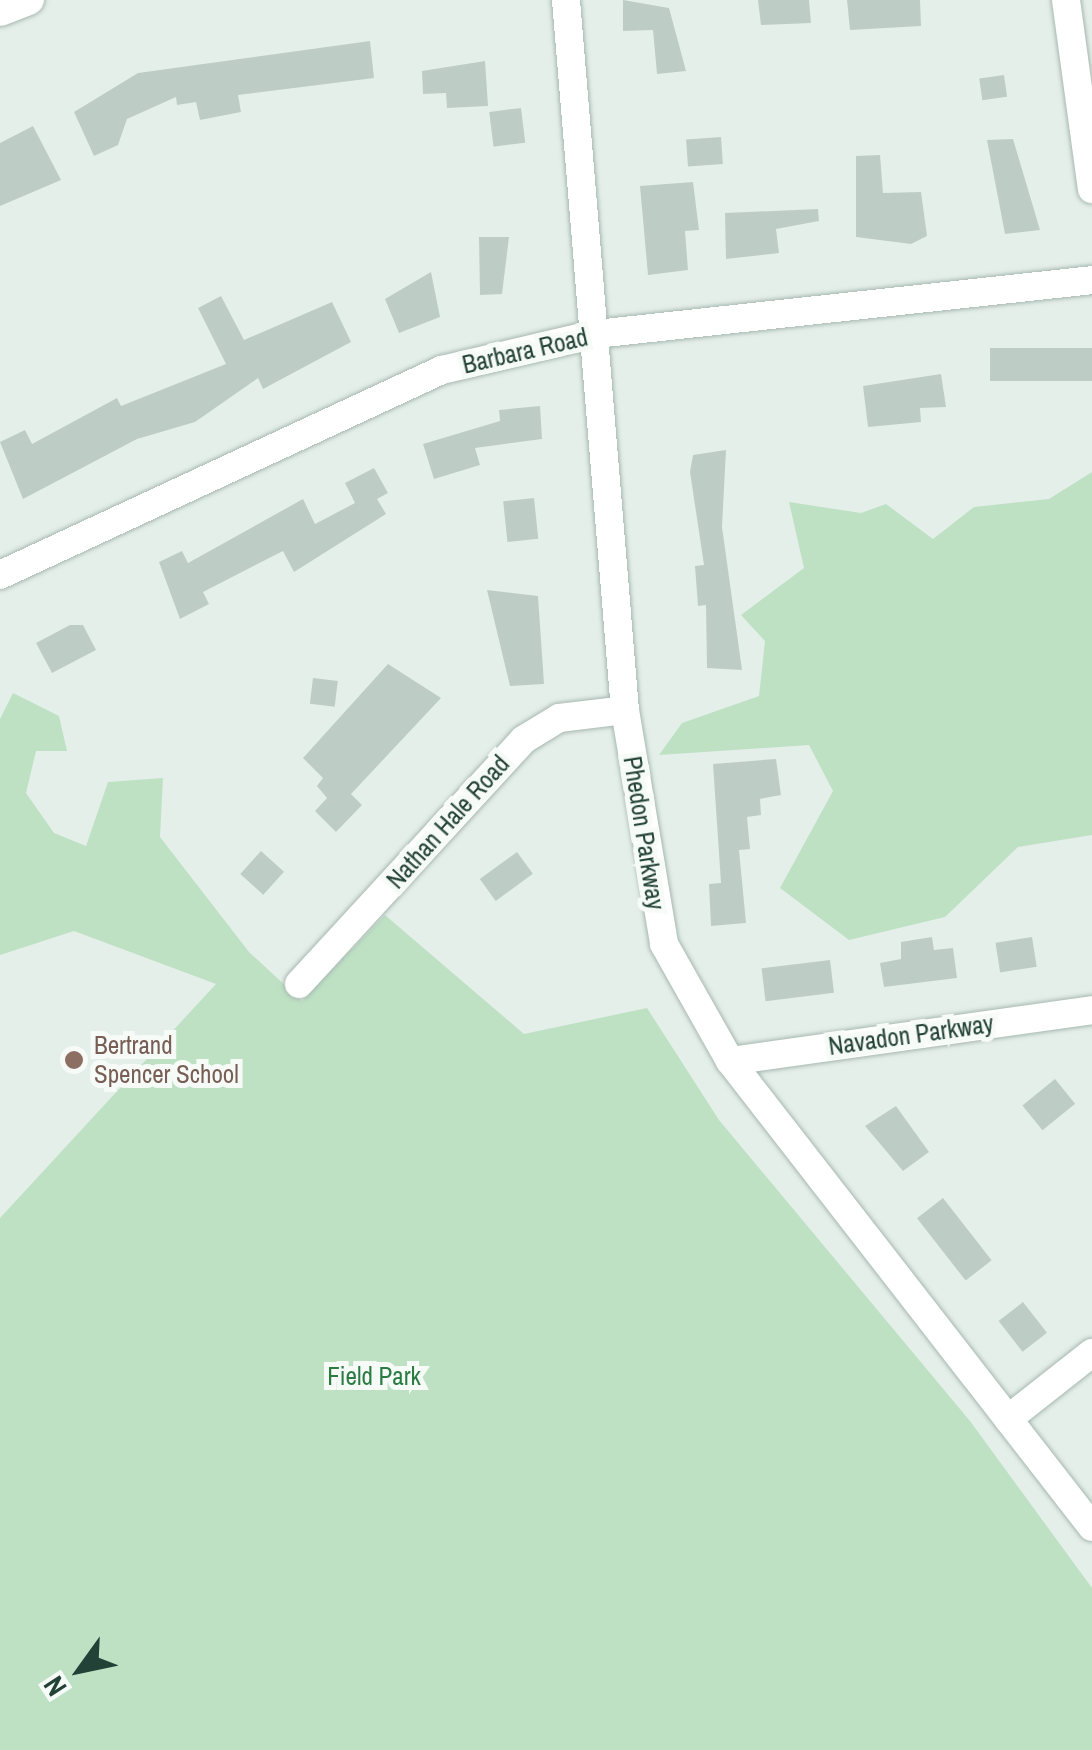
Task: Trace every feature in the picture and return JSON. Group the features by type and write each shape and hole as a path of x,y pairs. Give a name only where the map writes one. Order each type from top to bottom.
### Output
{"street":[{"path":"0,11 29,0"},
{"name":"Phedon Parkway","path":"566,0 625,710 664,944 730,1061 1092,1527"},
{"path":"1066,0 1092,189"},
{"name":"Barbara Road","path":"0,575 442,370 596,334 1092,280"},
{"name":"Nathan Hale Road","path":"300,984 523,740 559,718 625,710"},
{"name":"Navadon Parkway","path":"730,1061 1092,1010"},
{"path":"1008,1418 1092,1353"}],"green space":[{"path":"1092,472 1092,835 1018,847 945,917 849,940 780,888 833,791 809,745 659,755 682,723 759,696 765,641 741,615 804,568 789,502 861,513 886,504 933,539 974,507 1049,499"},
{"name":"Field Park","path":"13,693 59,716 67,751 36,751 26,793 54,833 86,846 108,782 163,778 160,837 249,952 302,1001 385,915 524,1034 647,1008 719,1120 970,1421 1092,1588 1092,1750 0,1750 0,1218 216,984 74,931 0,955 0,719"}],"building":[{"path":"623,0 669,8 686,71 657,74 653,30 623,31"},
{"path":"758,0 809,0 811,23 761,25"},
{"path":"847,0 920,0 921,26 850,30"},
{"path":"370,41 374,78 238,95 241,112 200,120 196,102 177,105 176,97 127,119 118,145 94,156 74,112 138,73"},
{"path":"485,61 488,106 447,108 446,93 423,94 422,71"},
{"path":"1004,75 1007,97 982,100 979,78"},
{"path":"521,108 525,143 494,147 489,112"},
{"path":"33,126 61,180 0,206 0,143"},
{"path":"721,137 723,164 688,166 686,139"},
{"path":"1013,139 1040,230 1005,234 987,140"},
{"path":"880,155 883,193 921,192 927,236 911,244 856,237 856,156"},
{"path":"693,182 699,230 685,231 688,270 648,275 640,186"},
{"path":"818,209 819,221 776,229 779,253 726,259 725,213"},
{"path":"479,237 509,237 502,294 480,295"},
{"path":"431,272 440,317 399,333 385,299"},
{"path":"221,296 244,340 332,302 351,342 263,389 258,378 195,422 137,439 23,499 0,442 25,430 32,444 117,398 121,406 226,364 198,308"},
{"path":"990,348 1092,348 1092,381 990,381"},
{"path":"941,374 946,407 920,408 921,422 868,427 863,386"},
{"path":"540,406 542,439 475,448 480,465 434,479 423,444 500,421 499,410"},
{"path":"726,450 722,527 742,670 707,668 706,605 698,606 695,566 704,565 690,472 693,455"},
{"path":"374,468 388,493 377,499 386,514 294,572 283,551 203,592 209,604 180,619 159,562 182,551 188,563 303,499 315,524 355,503 345,483"},
{"path":"534,498 538,539 507,542 503,501"},
{"path":"487,590 538,596 544,684 510,686"},
{"path":"70,625 83,625 96,650 52,673 36,643"},
{"path":"388,664 441,698 351,794 362,805 336,832 315,811 327,798 317,786 323,778 303,758"},
{"path":"313,678 338,681 335,707 310,704"},
{"path":"776,759 781,795 760,799 761,815 747,817 750,849 739,850 746,923 711,926 709,884 721,883 713,764"},
{"path":"261,851 284,872 263,895 240,874"},
{"path":"517,852 533,874 496,901 480,879"},
{"path":"932,937 934,950 953,948 957,978 884,987 880,963 901,959 901,942"},
{"path":"1032,937 1037,967 1000,972 995,943"},
{"path":"830,960 834,993 766,1001 762,968"},
{"path":"1055,1079 1075,1104 1042,1130 1022,1105"},
{"path":"896,1106 929,1152 903,1171 865,1126"},
{"path":"943,1198 992,1260 966,1281 917,1218"},
{"path":"1023,1302 1047,1333 1023,1352 999,1321"}],"place":[{"name":"Bertrand Spencer School","path":"74,1060"}]}
